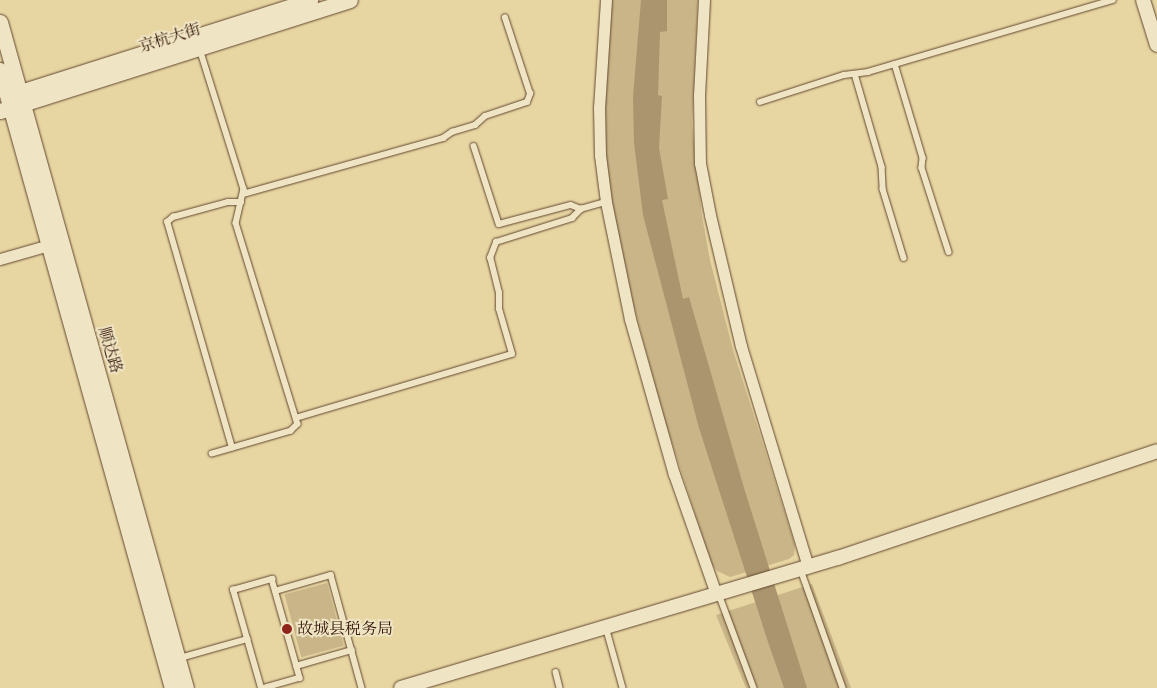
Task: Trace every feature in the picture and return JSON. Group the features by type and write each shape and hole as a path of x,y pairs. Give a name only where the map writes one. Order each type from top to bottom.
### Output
{"main road":[{"name":"京杭大街","path":"10,101 310,0"},
{"name":"京杭大街","path":"10,101 200,47 350,0"},
{"name":"顺达路","path":"0,22 10,101 172,688"},
{"name":"顺达路","path":"0,70 186,688"}],"street":[{"path":"606,0 599,107 600,155 606,202 630,319 674,474 717,594"},
{"path":"704,0 699,96 700,163 710,215 742,346 805,568"},
{"path":"1143,0 1157,45"},
{"path":"0,259 49,245"},
{"path":"401,688 805,568 1157,451"}],"lane":[{"path":"760,102 1113,0"},
{"path":"243,194 443,138 452,132 475,125 485,116 527,102 530,94 505,18"},
{"path":"200,47 244,189 236,223 298,424 291,431 212,454"},
{"path":"895,64 923,158 922,168 949,252"},
{"path":"855,74 882,167 883,189 904,258"},
{"path":"474,146 499,224 571,205 581,210"},
{"path":"232,448 167,222 173,217 228,202 241,202"},
{"path":"296,418 512,354 499,309 499,293 490,258 496,242 572,218 581,210 606,202"},
{"path":"805,568 843,688"},
{"path":"275,591 331,575 362,688"},
{"path":"272,579 275,591 300,678 262,688 233,590 272,579"},
{"path":"717,594 754,688"},
{"path":"606,627 623,688"},
{"path":"178,658 247,639"},
{"path":"296,666 352,650"},
{"path":"556,672 560,688"}],"shaded area":[{"path":"611,0 698,0 692,125 702,216 710,260 733,350 795,545 794,555 789,559 730,577 717,571 711,563 664,418 629,288 610,197 606,162 605,79"},
{"path":"641,0 667,0 667,31 660,32 658,95 662,96 659,148 668,199 662,200 683,299 689,297 744,488 807,688 784,688 768,642 699,428 643,215 634,143 633,97"},
{"path":"327,583 344,646 301,657 284,594"},
{"path":"812,584 851,688 746,688 716,615"}],"place":[{"name":"故城县税务局","path":"287,629"}]}
